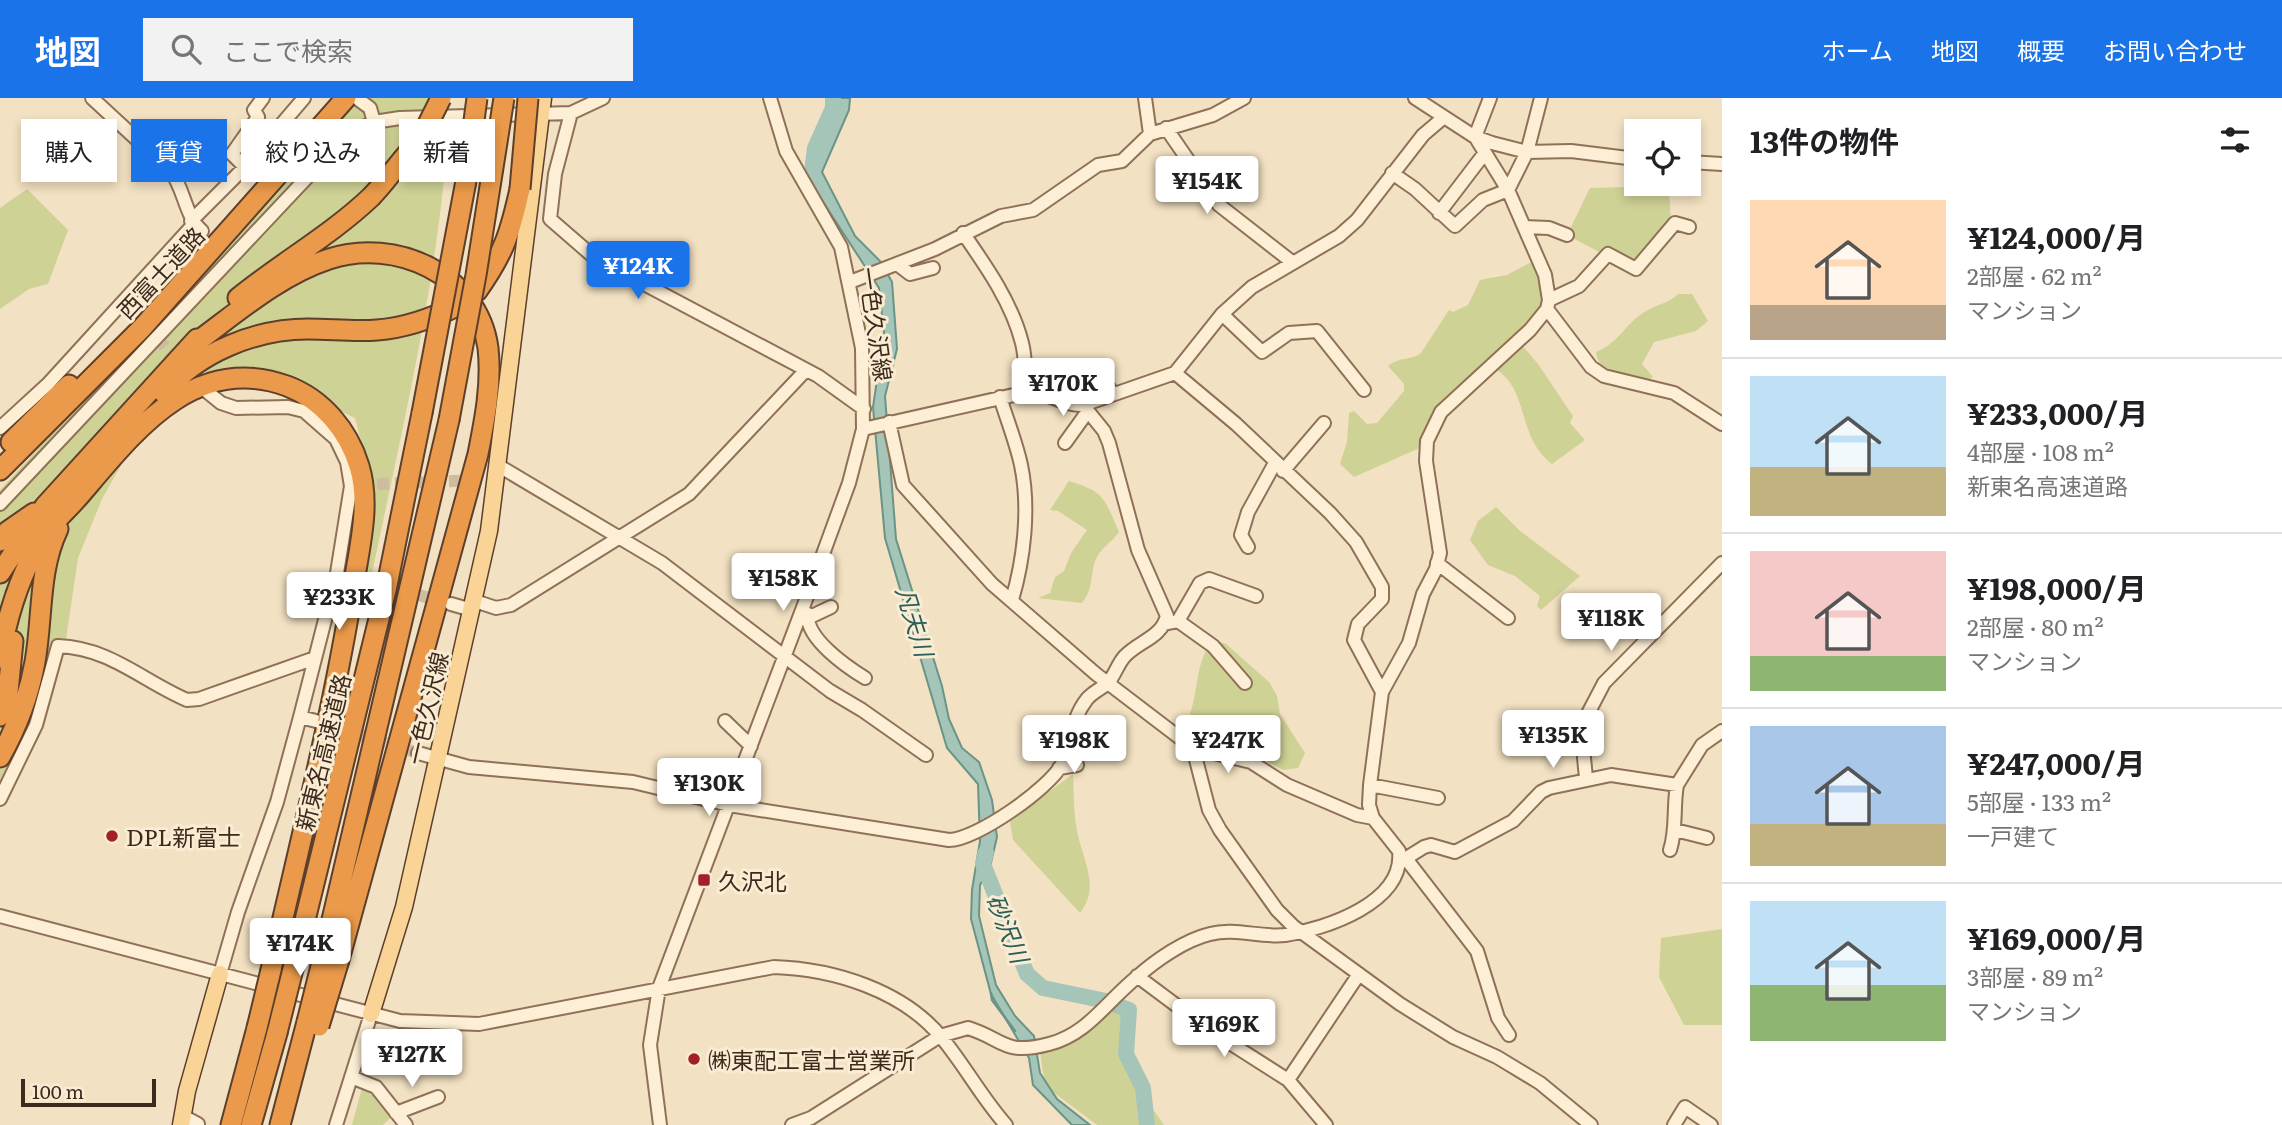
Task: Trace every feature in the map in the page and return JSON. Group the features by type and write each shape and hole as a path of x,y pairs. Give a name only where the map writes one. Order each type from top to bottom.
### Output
{"highway":[{"name":"西富士道路","path":"4,464 329,98"},
{"path":"0,541 8,531 45,506 227,307 280,264 357,209 422,136 441,98"},
{"name":"新東名高速道路","path":"251,1125 294,965 386,590 464,194 477,98"},
{"path":"332,957 449,420 504,98"},
{"path":"477,291 499,260 510,236 520,189 528,98"},
{"name":"西富士道路","path":"4,464 151,318 353,99"},
{"path":"190,347 299,272 350,254 373,252 418,261 456,285 472,306 488,347 487,411 478,454 313,1024 288,1125"},
{"path":"0,573 66,513 138,428 167,389 216,352 242,340 295,330 376,331 410,325 459,305"},
{"path":"138,428 206,383 226,378 257,378 295,389 325,409 350,442 360,468 364,500 362,533 347,625 271,970 231,1125"},
{"path":"0,614 45,506"},
{"path":"0,757 15,730 28,695 36,659 49,548 66,513"},
{"path":"0,658 6,621 28,545"},
{"path":"0,716 8,692 28,545"},
{"path":"279,1125 313,1024"}],"main road":[{"name":"一色久沢線","path":"371,1014 404,906 473,606 543,105"},
{"path":"182,1121 220,974"}],"street":[{"path":"92,98 170,170 180,183 196,225"},
{"path":"257,119 254,110 263,98"},
{"path":"286,119 304,98"},
{"path":"385,120 543,105 571,113 603,98"},
{"name":"一色久沢線","path":"660,1125 650,1045 659,988 784,657 805,613 867,428 862,348 841,247 786,151 770,98"},
{"path":"1146,98 1150,134"},
{"path":"850,282 935,249 1001,216 1033,210 1098,165 1122,160 1150,134 1213,114 1244,98"},
{"path":"1490,98 1476,137 1508,190 1545,275 1548,304 1591,367 1604,376 1659,392 1674,393 1720,418"},
{"path":"1392,173 1415,188 1455,226 1483,200 1508,190 1527,152 1541,98"},
{"path":"353,99 370,108 372,119"},
{"path":"1420,99 1443,118 1476,137 1527,152 1571,151 1624,158"},
{"path":"571,113 555,174 550,219 595,258 806,370 864,409"},
{"path":"1065,443 1086,408 1113,394 1175,373 1222,314 1252,287 1339,236 1357,220 1423,135 1443,118"},
{"path":"1166,128 1219,205 1292,262"},
{"path":"241,141 232,154 241,163"},
{"path":"1439,213 1484,154"},
{"path":"1701,163 1722,164"},
{"path":"0,428 47,384 196,225 241,172"},
{"path":"0,504 300,182"},
{"path":"1509,1035 1498,1018 1477,951 1404,861 1373,818 1369,805 1382,692 1409,643 1423,594 1437,563 1440,536 1426,461 1432,427 1440,412 1530,330 1548,304 1579,286 1608,254 1636,269 1675,223 1689,227"},
{"path":"1524,227 1549,228 1567,235"},
{"path":"963,233 989,271 1012,318 1022,344 1027,392"},
{"path":"894,265 909,274 933,268"},
{"path":"1222,314 1262,352 1289,333 1317,331 1364,390"},
{"path":"452,604 505,607 700,484 806,370"},
{"path":"1175,373 1182,382 1236,424 1330,513 1356,542 1382,587 1382,599 1358,624 1354,635 1369,671 1382,692"},
{"path":"1102,377 1113,394"},
{"path":"205,390 221,403 236,408 288,407 304,411 336,439 354,485 342,574 316,657 277,802 237,912 220,974"},
{"path":"418,753 499,771 633,782 729,805 948,840 961,840 995,824 1059,768 1076,715 1094,692 1108,683 1124,657 1152,638 1164,624 1167,616 1163,601 1138,550 1109,443 1104,431 1086,408 1027,392 867,428"},
{"path":"1000,397 1021,466 1024,494 1022,564 1012,600"},
{"path":"889,422 903,485 992,584 1108,683 1193,748 1251,762 1287,785 1357,815 1373,818"},
{"path":"1248,547 1241,535 1248,512 1279,467 1324,423"},
{"path":"492,475 662,563 830,691 926,755"},
{"path":"1437,563 1508,618"},
{"path":"1586,778 1581,727 1604,683 1722,563"},
{"path":"1178,621 1200,583 1209,579 1256,596"},
{"path":"805,613 812,616 831,607"},
{"path":"805,613 813,632 827,649 864,678"},
{"path":"1164,624 1178,621 1213,646 1245,683"},
{"path":"0,799 36,724 58,646 102,653 187,700 198,699 316,657"},
{"path":"300,717 316,721"},
{"path":"724,722 751,747"},
{"path":"1670,850 1675,830 1672,810 1677,785 1702,745 1722,731"},
{"path":"1193,748 1209,810 1220,830 1277,910 1300,931 1359,974 1453,1037 1497,1057 1540,1083 1591,1125"},
{"path":"1059,768 1077,765"},
{"path":"798,1124 940,1036 968,1028 1004,1047 1021,1049 1064,1039 1087,1025 1137,976 1189,942 1209,934 1224,931 1277,935 1346,919 1359,912 1390,883 1404,861 1424,847 1431,845 1455,852 1513,821 1541,792 1586,778 1611,775 1677,785"},
{"path":"1370,785 1438,798"},
{"path":"1675,830 1707,838"},
{"path":"0,916 400,1021 479,1024 774,967 800,968 854,981 900,1004 940,1036 1006,1125"},
{"path":"1288,1080 1359,974"},
{"path":"1137,976 1208,1029 1288,1080 1326,1125"},
{"path":"336,1125 371,1014"},
{"path":"351,1077 376,1087 406,1125"},
{"path":"396,1112 438,1097"},
{"path":"1674,1125 1685,1107 1711,1125"},
{"path":"182,1121 198,1124"}],"green space":[{"path":"355,98 450,98 449,119 399,119 399,182 443,182 420,340 371,578 359,575 366,460 355,418 258,373 192,372 135,440 102,499 78,558 65,646 47,704 38,714 0,782 0,490 284,182 385,182 385,119 337,119"},
{"path":"1624,187 1624,196 1669,196 1671,223 1660,241 1628,267 1567,235 1590,188"},
{"path":"27,189 68,230 48,284 29,289 0,309 0,208"},
{"path":"1535,260 1544,274 1546,308 1442,411 1424,446 1354,477 1340,464 1347,442 1349,413 1354,411 1367,424 1377,423 1404,391 1404,384 1388,366 1421,353 1449,310 1453,312 1468,305 1480,280 1507,275"},
{"path":"1678,294 1692,294 1708,321 1696,331 1654,342 1642,364 1653,377 1648,380 1623,376 1602,366 1596,352 1611,343 1640,315"},
{"path":"1522,345 1573,416 1570,423 1585,440 1552,464 1533,440 1513,388 1506,377 1494,368"},
{"path":"1069,481 1090,489 1102,498 1119,532 1096,559 1089,591 1082,603 1038,598 1050,593 1055,577 1064,571 1071,553 1087,530 1058,511 1050,510"},
{"path":"1496,507 1520,531 1580,576 1541,610 1537,606 1540,596 1515,576 1488,565 1470,540 1478,521"},
{"path":"1214,640 1226,644 1269,682 1277,696 1280,714 1305,753 1298,768 1283,770 1259,757 1255,748 1241,736 1224,728 1195,722 1190,714 1200,666"},
{"path":"1073,774 1076,828 1090,884 1086,903 1080,913 1013,840 1010,821"},
{"path":"1722,929 1722,1025 1684,1025 1659,977 1661,938"},
{"path":"1118,1009 1131,1019 1122,1042 1143,1095 1164,1125 1097,1125 1045,1086 1040,1052"},
{"path":"362,1088 382,1102 393,1115 383,1125 352,1125"}],"water":[{"path":"834,98 850,98 849,110 822,172 855,236 881,262 892,282 897,349 885,396 896,539 942,686 949,719 962,748 979,762 992,800 997,837 990,867 980,885 979,916 996,985 1015,1016 1034,1036 1040,1073 1057,1099 1090,1125 1072,1125 1033,1085 1029,1058 991,994 971,919 972,890 980,841 978,784 947,748 885,538 873,407 884,333 879,288 812,185 812,162 831,120"}],"waterway":[{"name":"凡夫川","path":"812,172 815,148 833,108 833,98"},
{"name":"砂沢川","path":"986,852 983,864 1027,974 1043,988 1106,1001 1129,1010 1126,1054 1143,1088 1147,1125"},
{"name":"凡夫川","path":"991,993 992,1000 1015,1031"}],"tunnel":[{"path":"157,338 181,365"},
{"path":"359,485 477,480"},
{"path":"350,576 444,602"},
{"path":"323,723 418,753"}],"place":[{"name":"DPL新富士","path":"112,836"},
{"name":"久沢北","path":"704,880"},
{"name":"㈱東配工富士営業所","path":"694,1059"}]}
